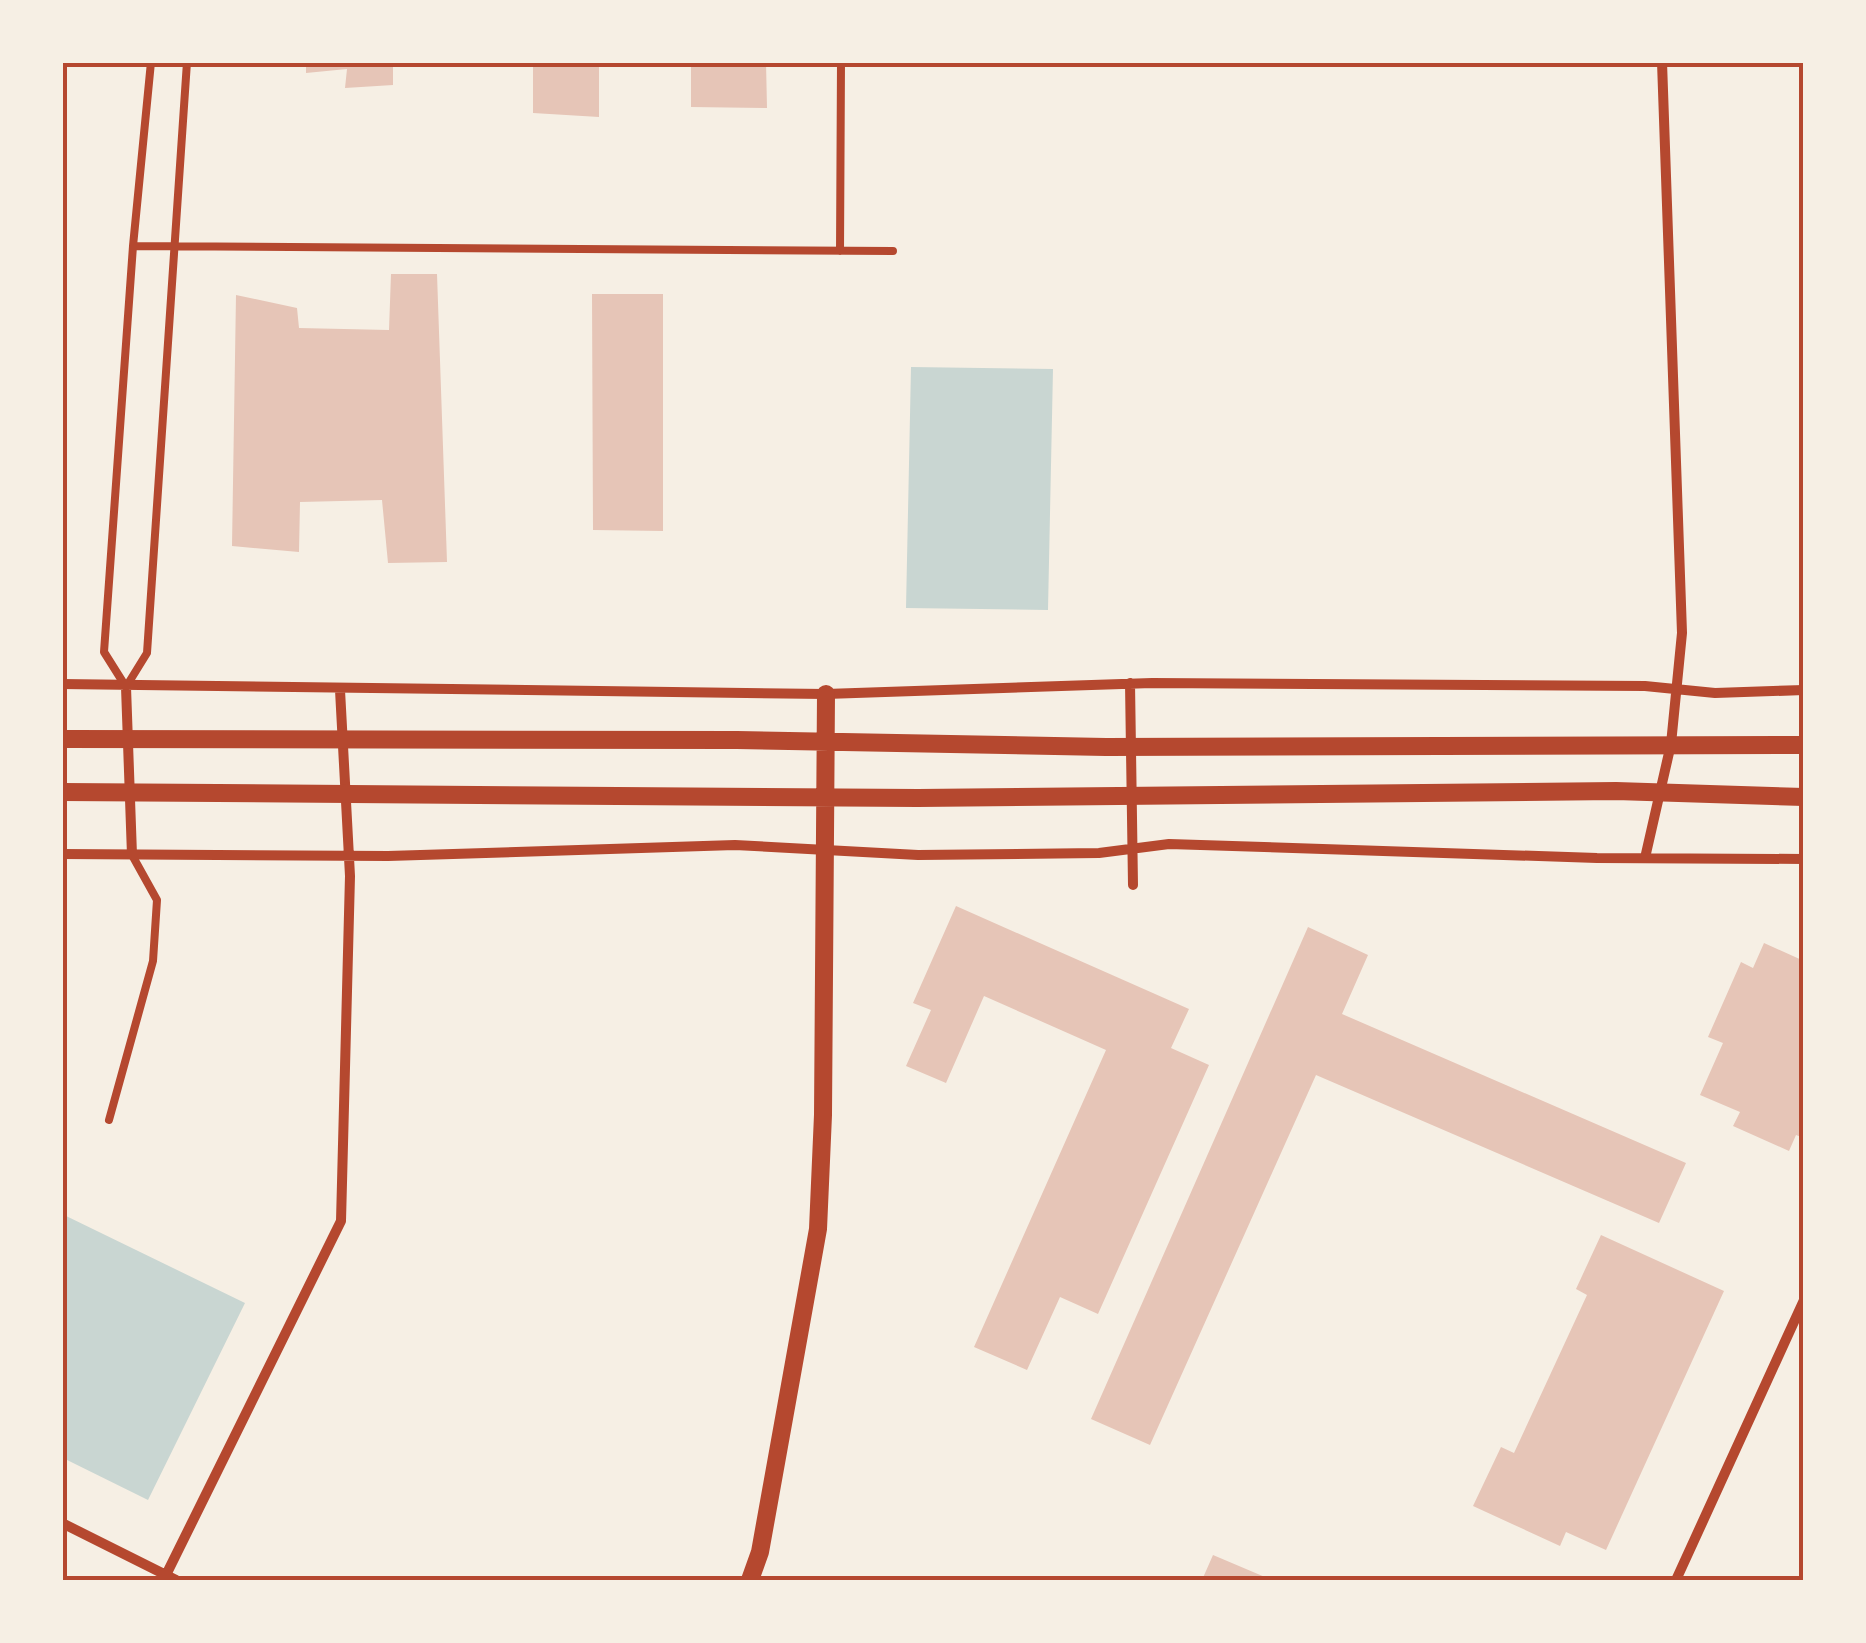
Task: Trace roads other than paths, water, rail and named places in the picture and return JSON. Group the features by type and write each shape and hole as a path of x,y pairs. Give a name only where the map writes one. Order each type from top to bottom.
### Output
{"street":[{"path":"1644,858 1671,744 1682,633 1662,62"},
{"path":"62,684 126,687 170,682 340,690 826,694 1130,683 1804,690"},
{"path":"1130,683 1133,885"},
{"path":"126,687 132,855"},
{"path":"62,1523 171,1578 342,1222 350,876 340,690"},
{"path":"750,1580 764,1533 818,1229 826,694"},
{"path":"62,738 1131,746 1804,746"},
{"path":"62,792 826,796 1659,793 1804,797"},
{"path":"62,854 348,855 735,845 918,855 1099,853 1169,844 1804,859"},
{"path":"1676,1580 1804,1300"}],"lane":[{"path":"151,62 133,246 104,652 126,687 148,653 187,62"},
{"path":"840,251 841,62"},
{"path":"133,246 894,251"},
{"path":"109,1120 153,961 158,900 132,855"}]}
